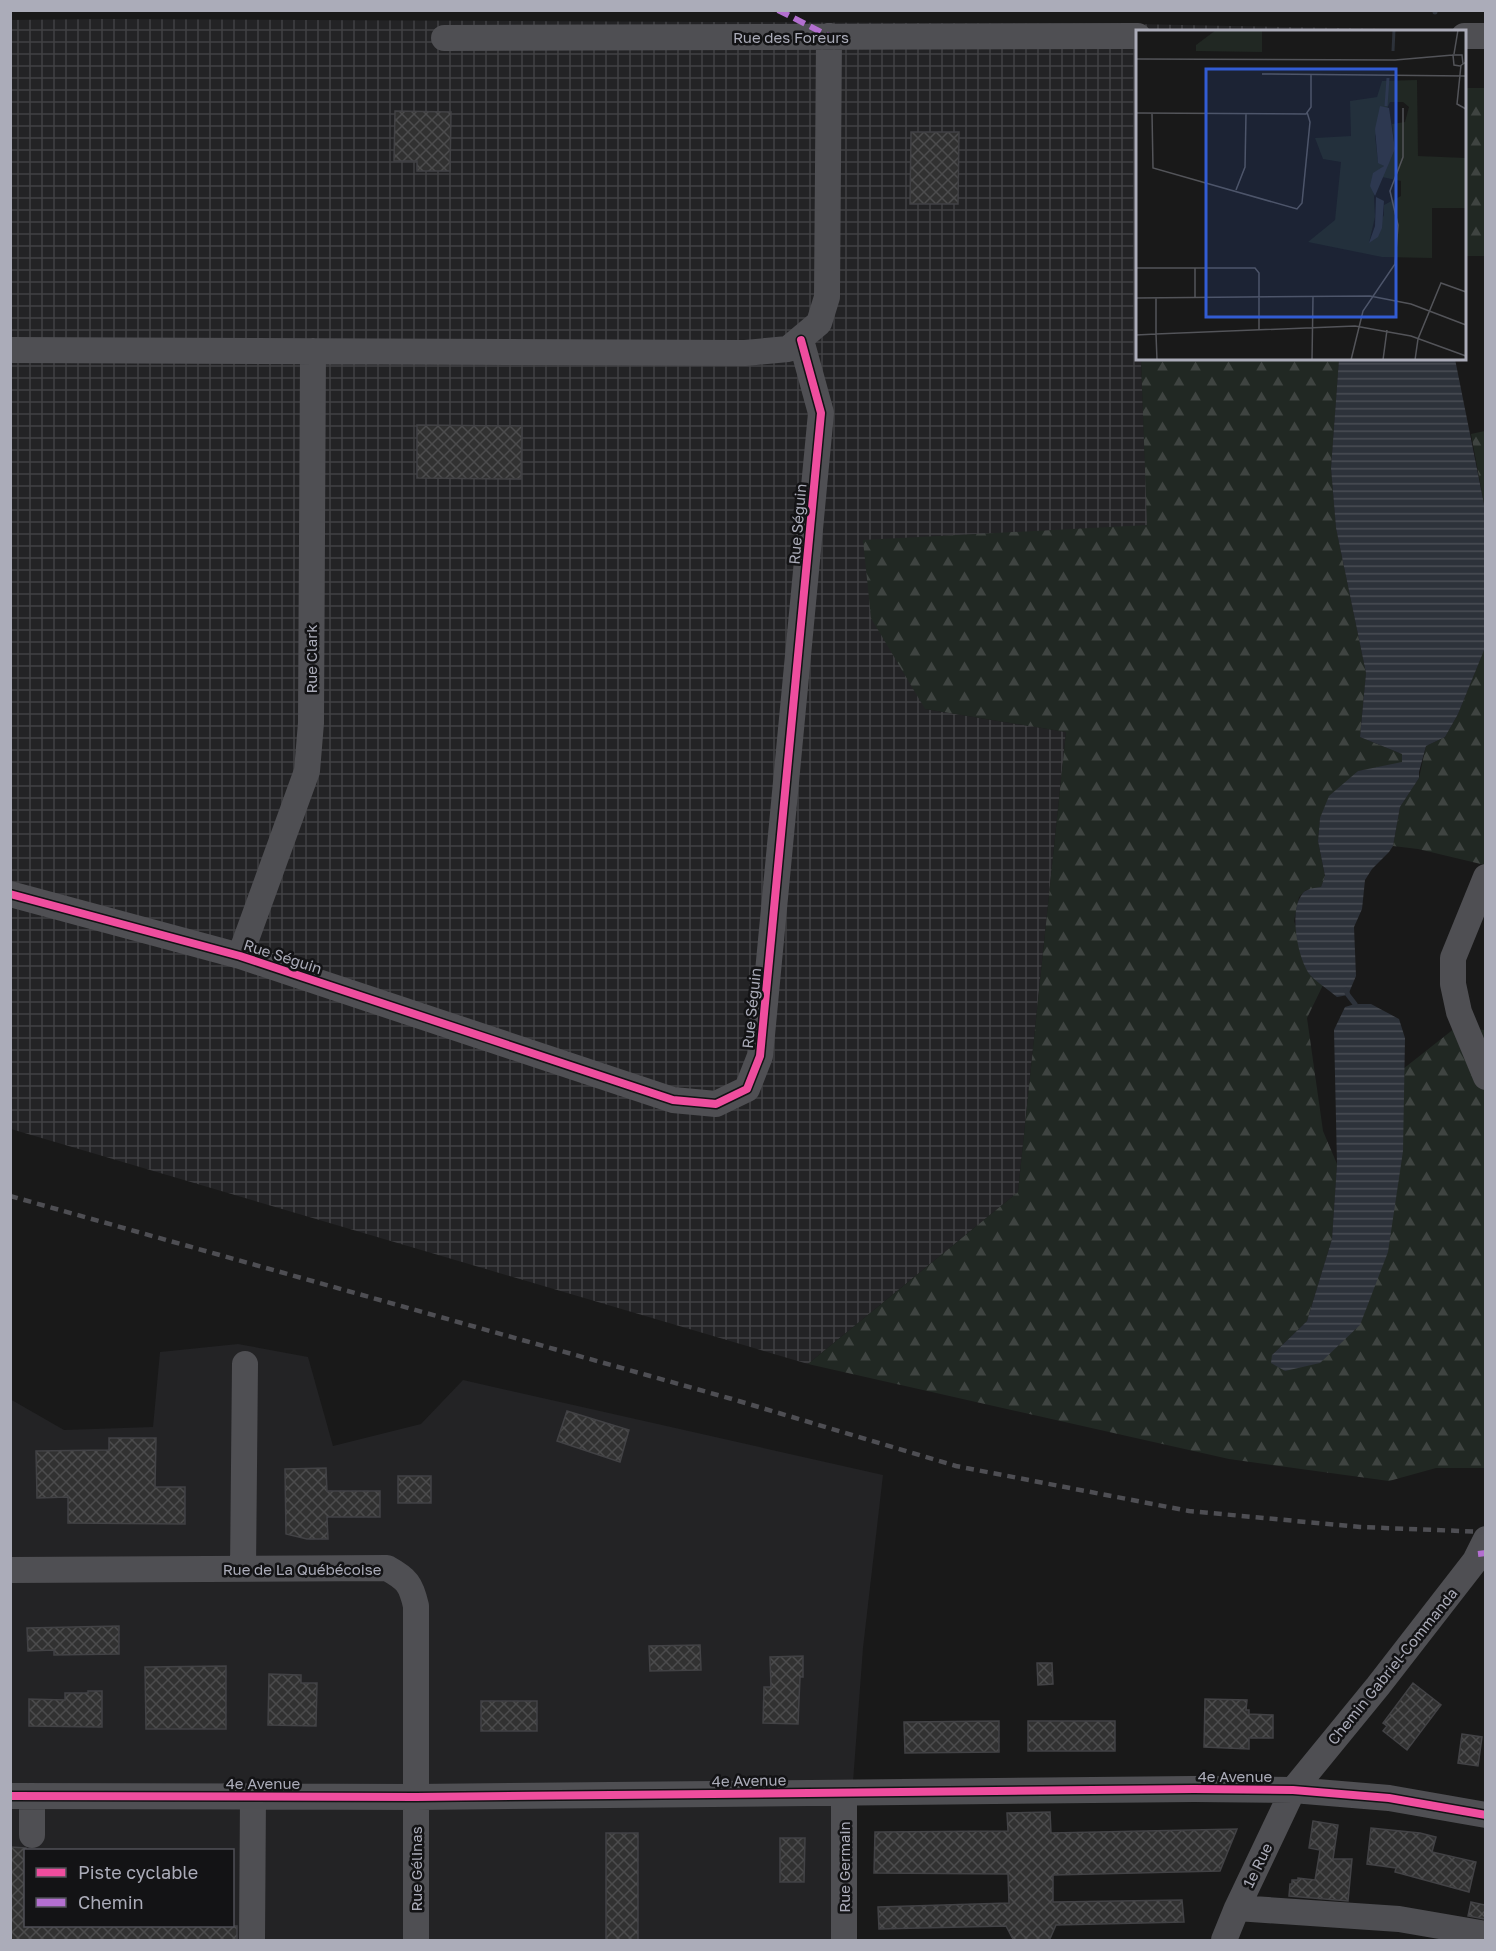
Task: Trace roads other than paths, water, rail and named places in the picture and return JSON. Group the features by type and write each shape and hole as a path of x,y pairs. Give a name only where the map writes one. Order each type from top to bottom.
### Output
{"street":[{"path":"10,350 745,353 788,349 819,322 827,297 829,36"},
{"name":"Rue des Foreurs","path":"444,38 1136,36"},
{"path":"1466,36 1485,36"},
{"name":"Rue Séguin","path":"10,894 240,956 673,1100 716,1104 747,1089 760,1056 821,413 801,340"},
{"name":"Rue Clark","path":"240,956 307,771 310,723 313,351"},
{"path":"1485,877 1454,958 1452,984 1458,1012 1485,1077"},
{"path":"243,1569 245,1364"},
{"name":"Chemin Gabriel-Commanda","path":"1293,1790 1378,1686 1475,1561 1485,1539"},
{"name":"Rue de La Québécoise","path":"10,1570 387,1568 403,1577 412,1590 416,1606 416,1797"},
{"name":"4e Avenue","path":"22,1796 416,1797 1293,1790 1389,1798 1485,1815"},
{"name":"1e Rue","path":"1224,1941 1237,1908 1293,1790"},
{"name":"Rue Germain","path":"844,1793 844,1941"},
{"path":"22,1796 29,1835"},
{"path":"252,1941 253,1796"},
{"name":"Rue Gélinas","path":"416,1797 416,1941"},
{"path":"1237,1908 1399,1919 1485,1934"}],"waterway":[{"path":"1346,990 1355,1004"}],"railway":[{"path":"10,1196 732,1399 956,1466 1189,1511 1360,1527 1486,1532"}]}
